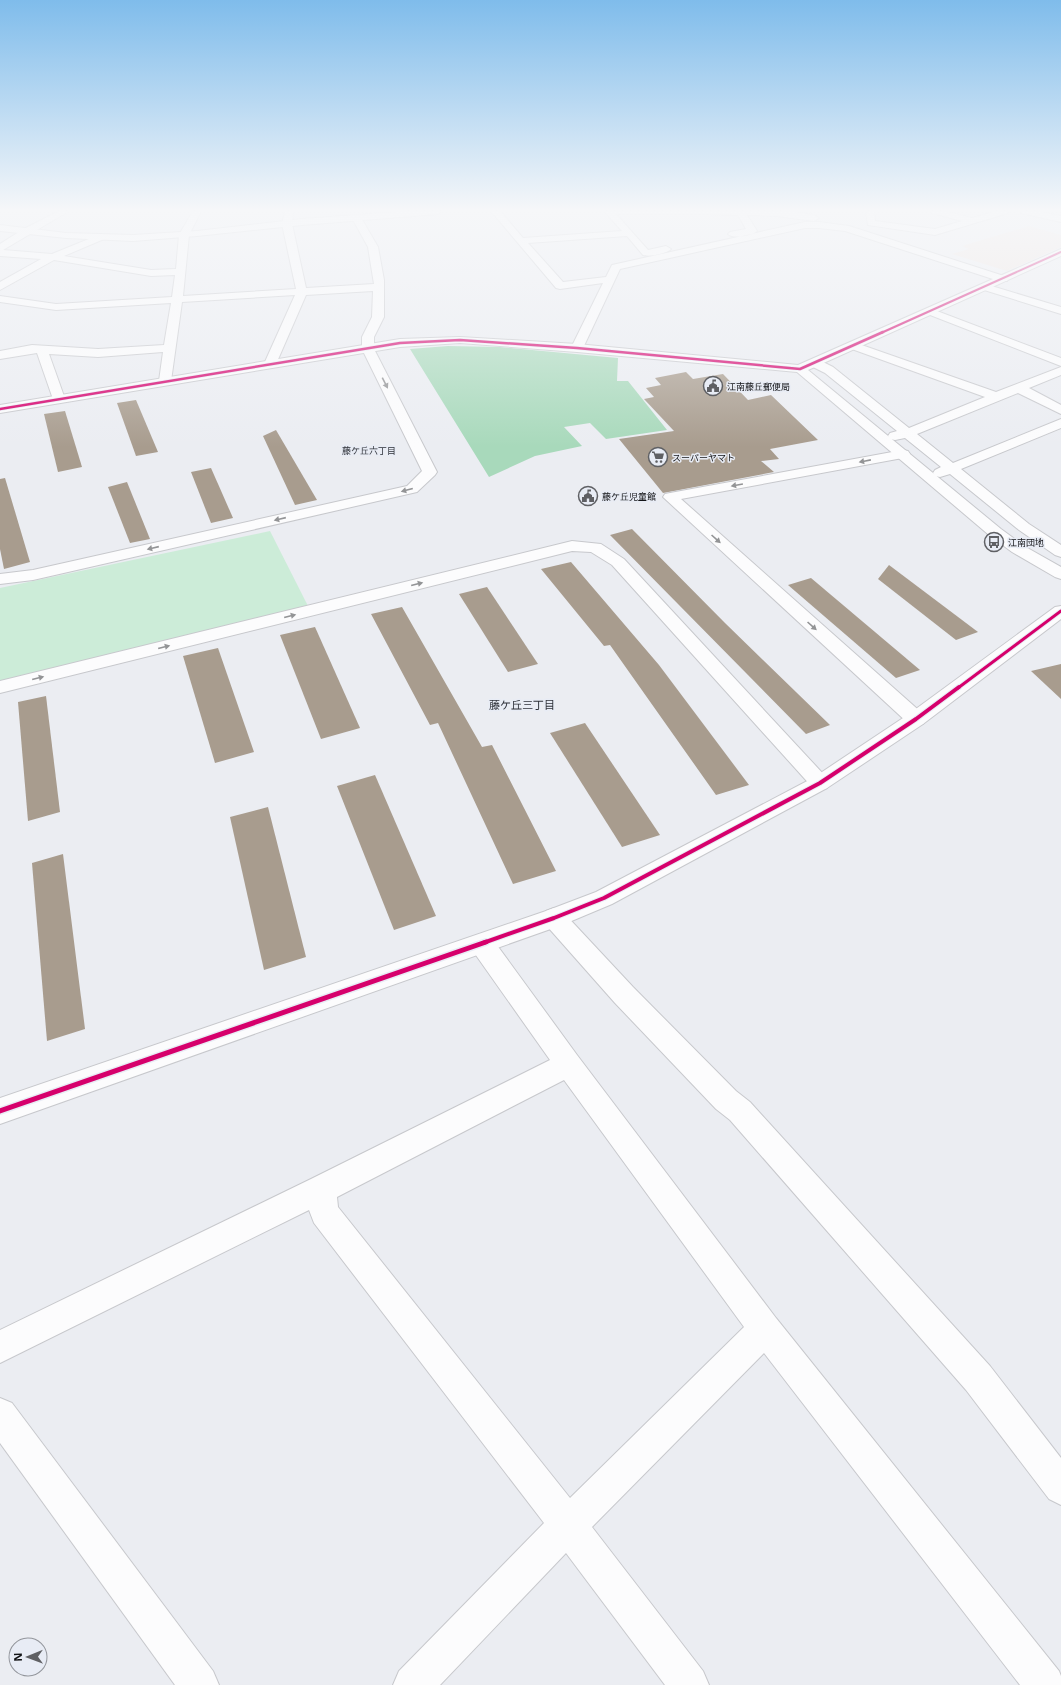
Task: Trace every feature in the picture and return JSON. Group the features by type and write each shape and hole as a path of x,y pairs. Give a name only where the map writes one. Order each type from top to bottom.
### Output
{"street":[{"path":"165,381 178,290"},
{"path":"0,299 56,307 338,290"},
{"path":"0,579 41,574 412,489 430,472 368,349 368,337 378,317 379,290"},
{"path":"577,348 606,290"},
{"path":"0,409 400,343 460,340 577,348 800,369 979,290"},
{"path":"993,290 1061,311"},
{"path":"270,364 302,292"},
{"path":"929,312 1061,362"},
{"path":"853,346 997,397"},
{"path":"0,355 32,350 98,352 169,348"},
{"path":"42,350 59,399"},
{"path":"815,363 829,370 897,435 903,454"},
{"path":"800,369 897,435 943,472 1024,528 1058,563"},
{"path":"897,435 1061,371"},
{"path":"1018,388 1061,410"},
{"path":"943,472 1061,423"},
{"path":"916,719 670,497 903,454 943,472 995,532 1018,549 1058,563"},
{"path":"0,687 572,546 595,547 618,562 820,783"},
{"path":"0,1111 482,944 604,898 820,783 916,719 1061,612"},
{"path":"554,918 629,1000 726,1100 740,1111 978,1378 1061,1487"},
{"path":"482,944 568,1064 765,1329 1045,1685"},
{"path":"0,1348 321,1190 568,1064"},
{"path":"321,1190 324,1213 568,1525 689,1685"},
{"path":"412,1685 568,1525 765,1329"},
{"path":"0,1415 199,1685"}],"green space":[{"path":"448,346 500,347 618,358 617,381 628,381 667,430 606,439 590,423 564,427 582,446 535,456 489,477 410,349"},
{"path":"270,531 308,606 0,682 0,588"}],"building":[{"path":"686,372 693,379 723,374 748,400 771,395 818,440 770,449 779,459 761,461 774,472 663,493 619,439 674,431 644,399 654,397 646,388 661,385 655,378"},
{"path":"136,400 158,452 136,456 117,403"},
{"path":"65,411 82,467 58,472 44,414"},
{"path":"276,430 317,500 295,505 263,436"},
{"path":"211,468 233,518 211,523 191,472"},
{"path":"5,478 30,562 4,569 0,549 0,479"},
{"path":"127,482 150,539 130,543 108,487"},
{"path":"632,529 725,623 830,725 806,734 610,535"},
{"path":"571,562 659,665 749,785 716,795 610,645 604,646 541,569"},
{"path":"889,565 978,632 956,640 878,579"},
{"path":"811,578 920,670 896,678 788,585"},
{"path":"487,587 538,664 508,672 459,594"},
{"path":"402,607 482,747 492,745 556,871 513,884 438,723 430,725 371,614"},
{"path":"315,627 360,728 321,739 280,635"},
{"path":"218,648 254,752 215,763 183,656"},
{"path":"1061,664 1061,699 1031,671"},
{"path":"46,696 60,812 28,821 18,702"},
{"path":"585,723 660,835 622,847 550,733"},
{"path":"375,775 436,916 394,930 337,786"},
{"path":"268,807 306,957 264,970 230,817"},
{"path":"63,854 85,1029 47,1041 32,863"}],"cycle path":[{"path":"0,409 400,343 460,340 577,348 800,369 977,290"},
{"path":"0,1111 554,918 604,898 820,783 916,719 1061,611"}],"place":[{"name":"江南藤丘郵便局","path":"713,386"},
{"name":"スーパーヤマト","path":"658,457"},
{"name":"藤ケ丘児童館","path":"588,496"},
{"name":"江南団地","path":"994,542"}],"district":[{"name":"藤ケ丘六丁目","path":"369,450"},
{"name":"藤ケ丘三丁目","path":"522,704"}]}
